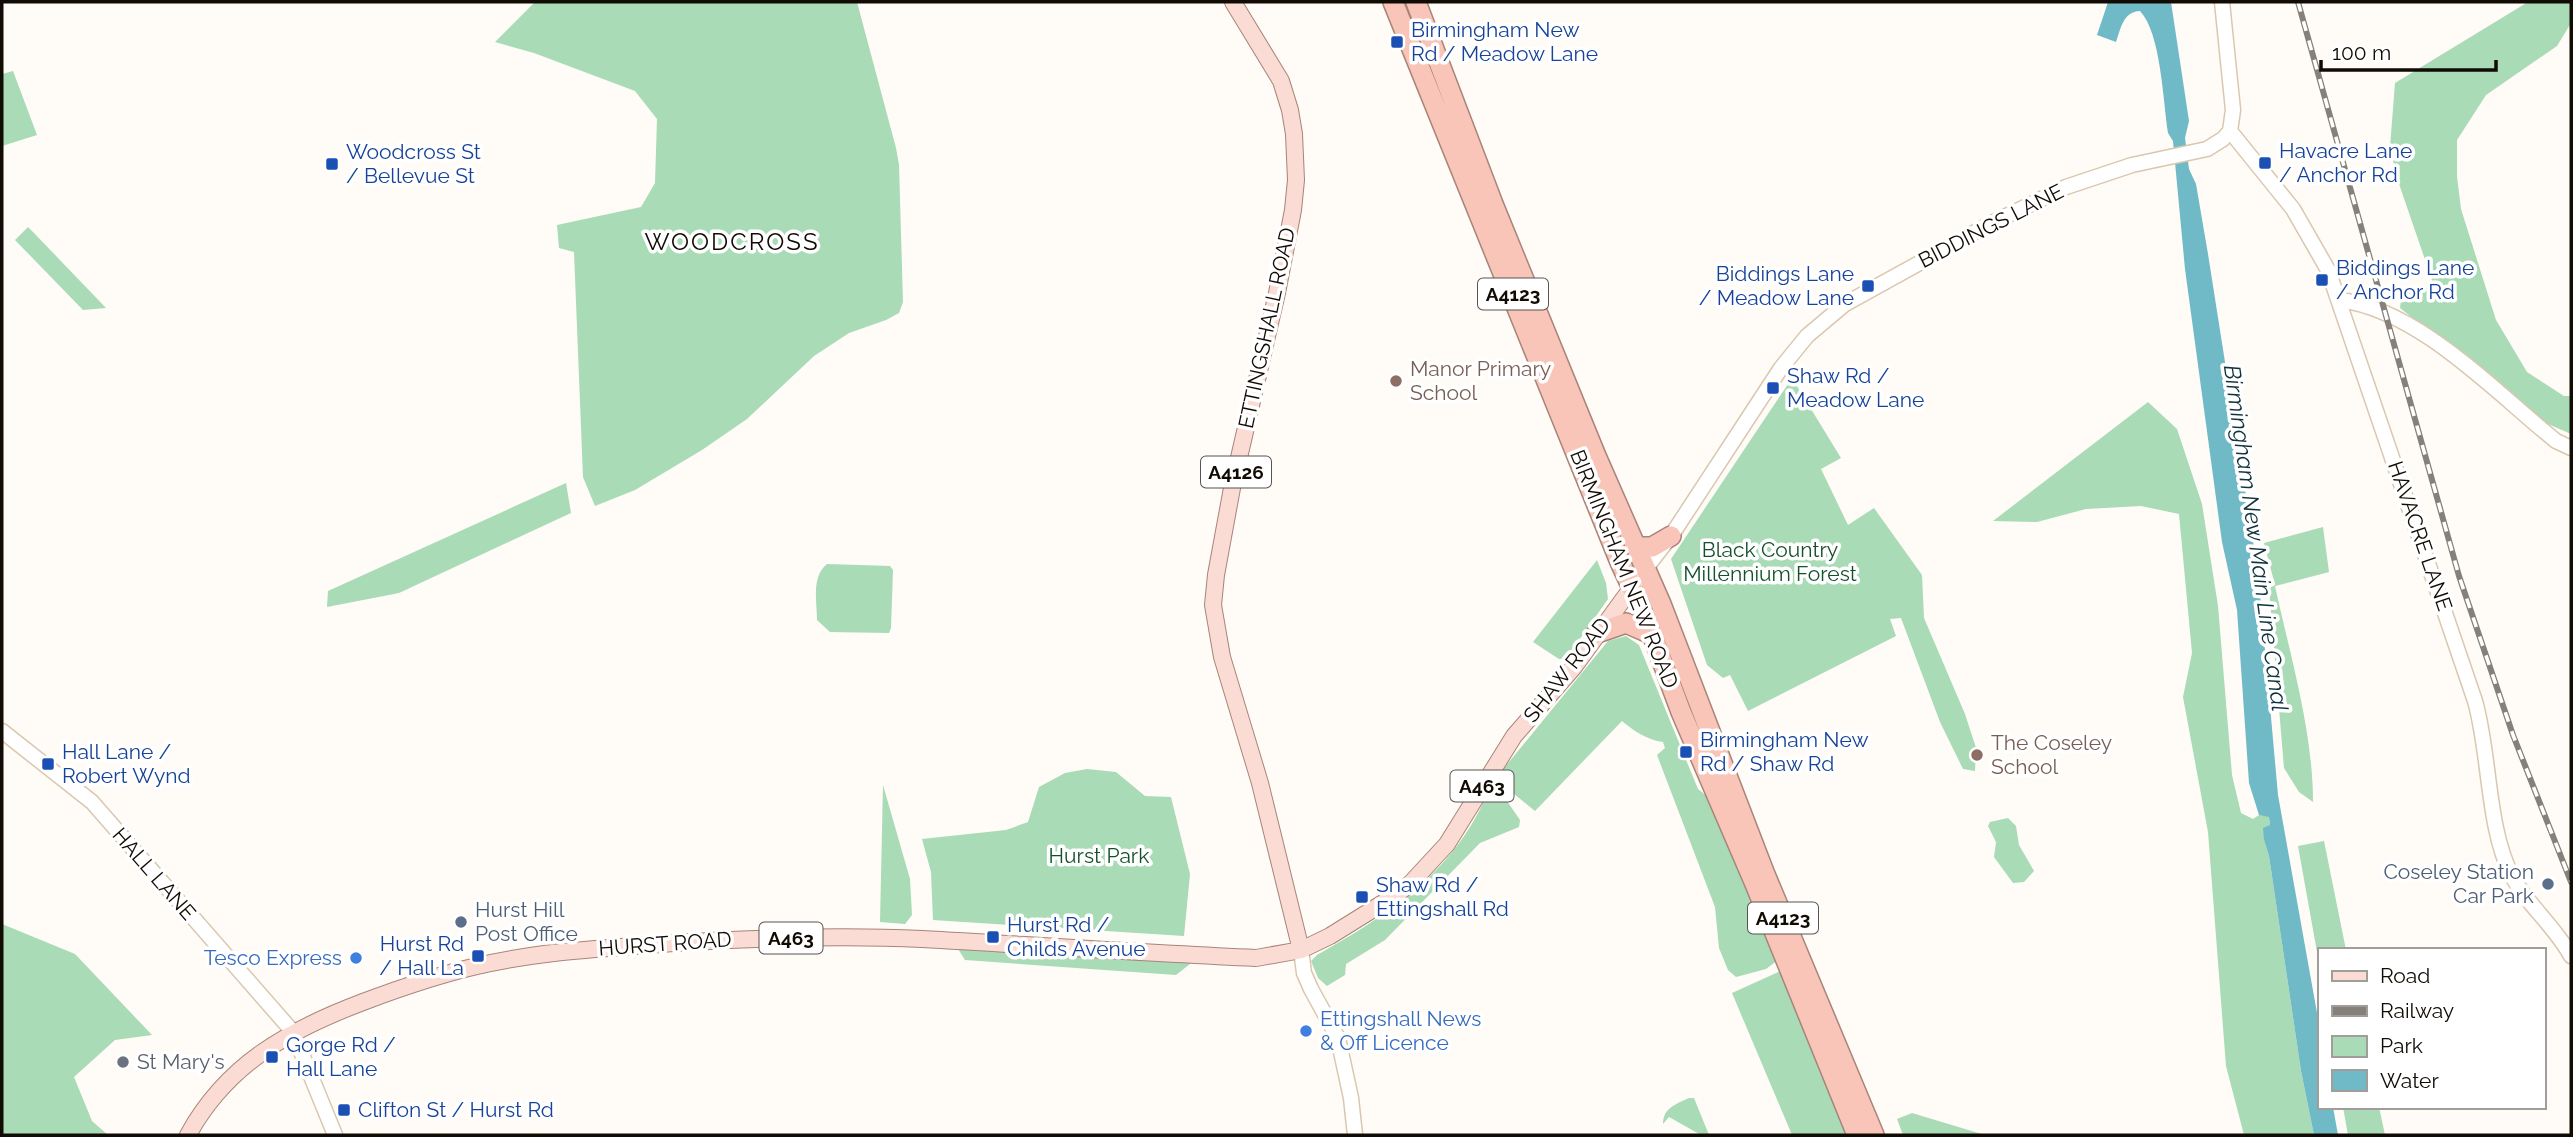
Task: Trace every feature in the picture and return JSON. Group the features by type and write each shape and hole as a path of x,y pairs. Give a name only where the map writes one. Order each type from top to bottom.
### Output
{"highway":[{"name":"BIRMINGHAM NEW ROAD","path":"1393,2 1681,712 1755,884 1857,1135"},
{"name":"BIRMINGHAM NEW ROAD","path":"1416,2 1497,214 1596,456 1646,568 1764,872 1874,1135"},
{"path":"1636,547 1653,547 1671,536"},
{"path":"1597,633 1626,623 1651,634"}],"main road":[{"name":"ETTINGSHALL ROAD","path":"1233,2 1281,81 1294,134 1296,180 1277,293 1232,488 1213,605 1222,657 1260,783 1301,950"},
{"name":"SHAW ROAD","path":"1301,950 1391,898 1432,862 1460,825 1514,736 1574,667 1646,568"},
{"name":"HURST ROAD","path":"293,1032 328,1015 398,989 475,966 592,948 758,938 836,938 922,939 1256,958 1301,950"},
{"name":"A463","path":"188,1135 200,1113 224,1083 248,1062 293,1032"}],"street":[{"path":"2222,2 2233,110 2230,131"},
{"name":"BIDDINGS LANE","path":"1824,320 1845,304 2035,201 2090,178 2217,145 2230,131"},
{"name":"HAVACRE LANE","path":"2230,131 2293,209 2321,255 2340,300 2482,723 2497,829 2506,862 2520,888 2571,956"},
{"path":"2340,300 2380,310 2432,340 2556,441 2571,448"},
{"name":"SHAW ROAD","path":"1646,568 1671,536 1781,368 1824,320"},
{"name":"HALL LANE","path":"2,731 92,802 293,1032 335,1135"},
{"path":"1301,950 1304,973 1338,1038 1351,1098 1354,1135"}],"green space":[{"path":"535,2 857,2 899,165 903,302 899,313 849,333 814,356 747,419 702,450 635,490 595,506 583,477 574,252 559,248 557,225 641,207 655,183 657,119 635,91 534,53 495,42"},
{"path":"2528,2 2571,2 2571,23 2557,46 2486,95 2457,140 2457,176 2461,209 2496,320 2527,372 2564,396 2571,396 2571,434 2548,424 2400,308 2402,291 2419,291 2431,286 2432,280 2397,178 2390,147 2395,83"},
{"path":"13,71 37,135 2,146 2,74"},
{"path":"28,227 106,308 83,310 15,240"},
{"name":"Black Country Millennium Forest","path":"1792,378 1841,458 1821,469 1848,525 1874,508 1922,575 1924,618 1965,714 1976,748 1975,771 1963,769 1940,722 1901,618 1890,619 1896,636 1748,711 1730,675 1723,678 1707,665 1671,559"},
{"path":"2148,402 2177,429 2202,504 2218,606 2232,775 2241,813 2253,819 2259,815 2269,816 2270,825 2264,840 2269,856 2301,1071 2314,1135 2244,1135 2226,1066 2208,832 2183,697 2192,653 2179,514 2141,506 2086,509 2037,522 1993,521"},
{"path":"566,483 571,513 399,593 327,607 328,591"},
{"path":"2323,527 2329,572 2275,586 2305,721 2313,802 2299,792 2284,768 2269,588 2275,585 2264,543"},
{"path":"1597,560 1606,583 1608,599 1568,656 1559,659 1533,642"},
{"path":"827,564 890,566 893,570 889,633 830,632 817,620 817,583"},
{"path":"1626,636 1639,645 1698,789 1714,802 1778,960 1766,969 1736,977 1728,970 1719,948 1715,907 1657,755 1665,748 1663,742 1641,734 1622,721 1535,811 1502,784 1500,773 1608,641"},
{"name":"Hurst Park","path":"1087,769 1116,772 1145,796 1171,797 1190,874 1184,936 933,920 931,872 922,839 1006,830 1028,822 1039,787 1065,773"},
{"path":"883,785 910,879 912,915 905,924 880,922"},
{"path":"1495,794 1507,801 1520,820 1519,827 1480,843 1385,940 1346,964 1345,975 1327,986 1318,978 1311,961 1368,925 1415,889 1456,847 1473,823 1486,796"},
{"path":"2008,818 2016,826 2019,845 2034,871 2024,882 2013,883 1994,857 1996,842 1988,826 1990,822"},
{"path":"2324,841 2346,948 2318,948 2318,957 2298,846"},
{"path":"2,924 75,954 152,1035 115,1040 74,1077 92,1121 108,1135 2,1135"},
{"path":"955,944 1195,960 1176,975 965,960"},
{"path":"1785,969 1855,1135 1792,1135 1732,993"},
{"path":"1694,1098 1709,1135 1701,1135 1669,1117 1663,1124 1668,1110"},
{"path":"2343,1109 2379,1109 2385,1135 2348,1135"},
{"path":"1912,1113 1985,1135 1903,1135 1897,1119"}],"water":[{"path":"2108,2 2171,2 2189,121 2185,138 2189,169 2196,184 2208,254 2258,572 2278,795 2318,1018 2318,1109 2333,1109 2338,1135 2314,1135 2301,1071 2269,856 2264,840 2263,828 2270,825 2269,817 2259,815 2249,783 2237,610 2222,542 2185,269 2173,141 2168,133 2157,51 2153,35 2140,11 2126,18 2116,42 2097,35"}],"railway":[{"path":"2298,2 2459,576 2513,735 2571,882"}],"place":[{"name":"Birmingham New Rd / Meadow Lane","path":"1397,42"},
{"name":"Havacre Lane / Anchor Rd","path":"2265,163"},
{"name":"Woodcross St / Bellevue St","path":"332,164"},
{"name":"Biddings Lane / Anchor Rd","path":"2322,280"},
{"name":"Biddings Lane / Meadow Lane","path":"1868,286"},
{"name":"Manor Primary School","path":"1396,381"},
{"name":"Shaw Rd / Meadow Lane","path":"1773,388"},
{"name":"Birmingham New Rd / Shaw Rd","path":"1686,752"},
{"name":"The Coseley School","path":"1977,755"},
{"name":"Hall Lane / Robert Wynd","path":"48,764"},
{"name":"Coseley Station Car Park","path":"2548,884"},
{"name":"Shaw Rd / Ettingshall Rd","path":"1362,897"},
{"name":"Hurst Hill Post Office","path":"461,922"},
{"name":"Hurst Rd / Childs Avenue","path":"993,937"},
{"name":"Hurst Rd / Hall La","path":"478,956"},
{"name":"Tesco Express","path":"356,958"},
{"name":"Ettingshall News & Off Licence","path":"1306,1031"},
{"name":"Gorge Rd / Hall Lane","path":"272,1057"},
{"name":"St Mary's","path":"123,1062"},
{"name":"Clifton St / Hurst Rd","path":"344,1110"}],"district":[{"name":"WOODCROSS","path":"732,242"}],"water label":[{"name":"Birmingham New Main Line Canal","path":"2256,538"}]}
